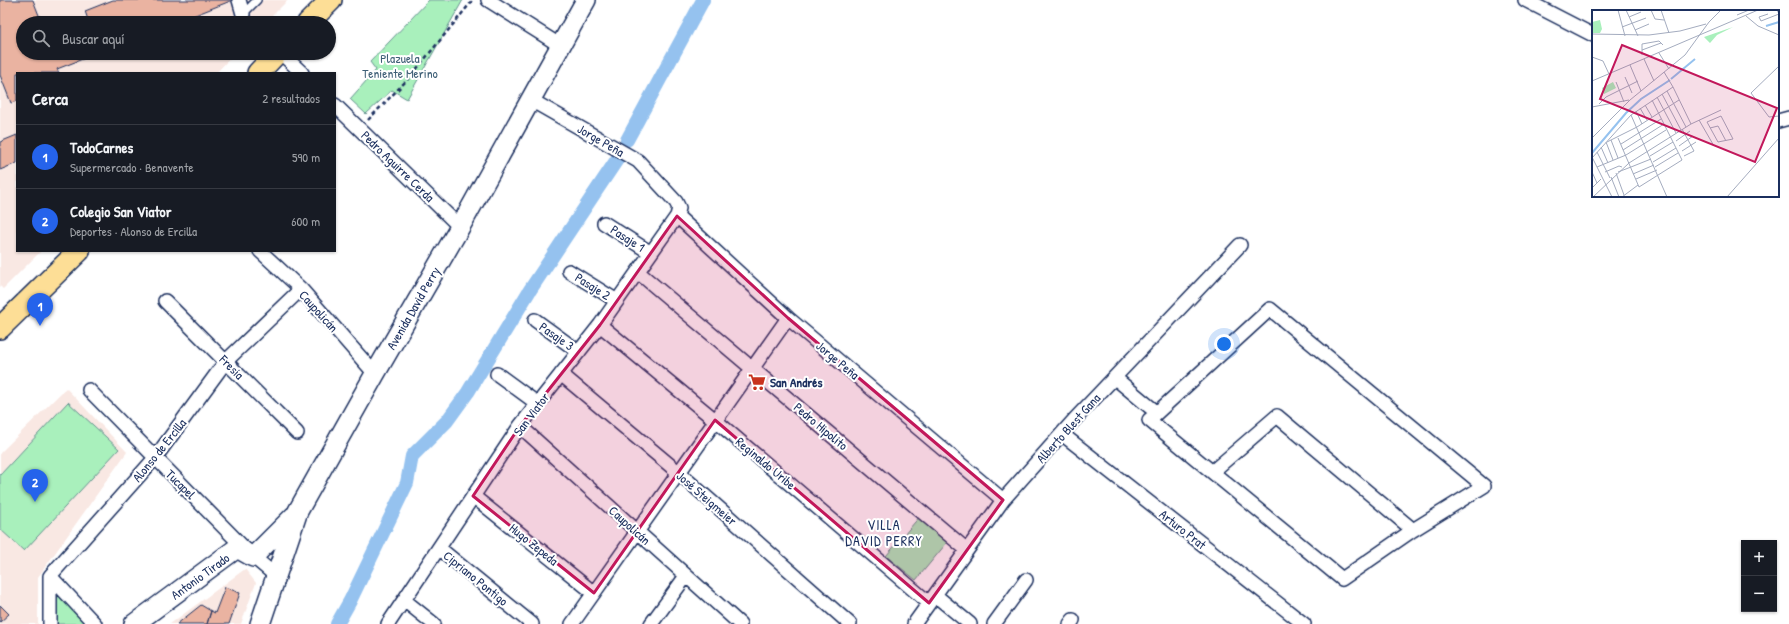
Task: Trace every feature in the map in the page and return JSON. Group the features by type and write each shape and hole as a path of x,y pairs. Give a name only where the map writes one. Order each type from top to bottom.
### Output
{"main road":[{"path":"315,16 331,0"},
{"name":"Avenida David Perry","path":"260,624 298,511 460,227 586,0"},
{"path":"259,72 270,60"},
{"path":"0,328 78,252"},
{"path":"253,557 298,511"},
{"name":"Antonio Tirado","path":"134,624 237,548 253,557"}],"street":[{"path":"239,0 246,16"},
{"path":"488,0 560,46"},
{"path":"1525,0 1592,34"},
{"path":"288,60 301,72"},
{"name":"Jorge Peña","path":"531,100 638,162 676,202 678,212 788,318 1003,500"},
{"name":"Pedro Aguirre Cerda","path":"336,106 460,227"},
{"path":"1779,121 1789,118"},
{"name":"San Viator","path":"388,624 520,426 600,325 678,212"},
{"name":"Pasaje 1","path":"604,223 651,253"},
{"name":"Alberto Blest Gana","path":"914,624 1003,500 1062,434 1240,245"},
{"name":"Caupolicán","path":"261,252 301,289 375,374"},
{"name":"Pasaje 2","path":"570,271 617,301"},
{"name":"Pedro Hipolito","path":"638,272 967,550"},
{"name":"Alonso de Ercilla","path":"50,576 155,458 226,362 301,289"},
{"name":"Fresia","path":"165,301 297,433"},
{"path":"1270,309 1484,486 1413,530 1342,579 1149,420 1156,412 1270,309"},
{"path":"572,624 788,318"},
{"name":"Pasaje 3","path":"534,320 579,352"},
{"name":"Reginaldo Uribe","path":"600,325 932,599 970,624"},
{"path":"497,374 538,404"},
{"name":"José Steigmeier","path":"561,374 678,472 850,624"},
{"path":"1115,378 1156,412"},
{"name":"Tucapel","path":"89,390 253,557 276,576"},
{"path":"1212,472 1277,416 1413,530"},
{"name":"Caupolicán","path":"520,426 637,531 734,622"},
{"name":"Arturo Prat","path":"1062,434 1304,624"},
{"name":"Hugo Zepeda","path":"473,496 594,592"},
{"name":"Cipriano Pontigo","path":"439,548 532,624"},
{"path":"50,576 50,624"},
{"path":"50,576 95,624"},
{"path":"651,624 686,576"},
{"path":"994,624 1026,580"},
{"path":"404,600 434,624"}],"lane":[{"path":"249,16 257,0"}],"path":[{"path":"360,129 410,77 473,0"}],"highlighted area":[{"path":"677,216 788,318 1003,500 929,603 715,420 594,593 473,496 520,426 600,325"}],"shaded area":[{"path":"0,0 288,0 272,16 16,16 16,60 228,60 217,72 16,72 16,252 40,252 3,289 0,286"},
{"path":"66,388 127,452 38,577 38,624 0,624 0,453"},
{"path":"245,569 256,583 241,624 170,624"}],"green space":[{"name":"Plazuela Teniente Merino","path":"429,0 463,0 407,99 392,90 366,114 350,99 376,70 370,62"},
{"path":"68,402 119,449 24,551 0,529 0,475"},
{"path":"921,515 950,539 916,580 886,556"},
{"path":"55,587 88,624 54,624"}],"building":[{"path":"0,0 33,0 39,16 16,16 16,60 80,60 57,69 58,72 16,72 16,101 11,103 0,75"},
{"path":"113,0 233,0 193,16 87,16 85,11"},
{"path":"16,135 16,163 0,170 0,142"},
{"path":"225,587 240,593 229,624 207,624 211,611 215,613"},
{"path":"0,605 9,614 0,622"},
{"path":"201,605 211,611 207,624 177,624"}],"waterway":[{"path":"627,140 703,0"},
{"path":"337,624 350,601 407,483 412,456 447,421 468,392 530,290 618,158"}],"place":[{"name":"TodoCarnes","path":"40,326"},
{"name":"San Andrés","path":"757,382"},
{"name":"Colegio San Viator","path":"35,502"}],"district":[{"name":"VILLA DAVID PERRY","path":"884,532"}]}
